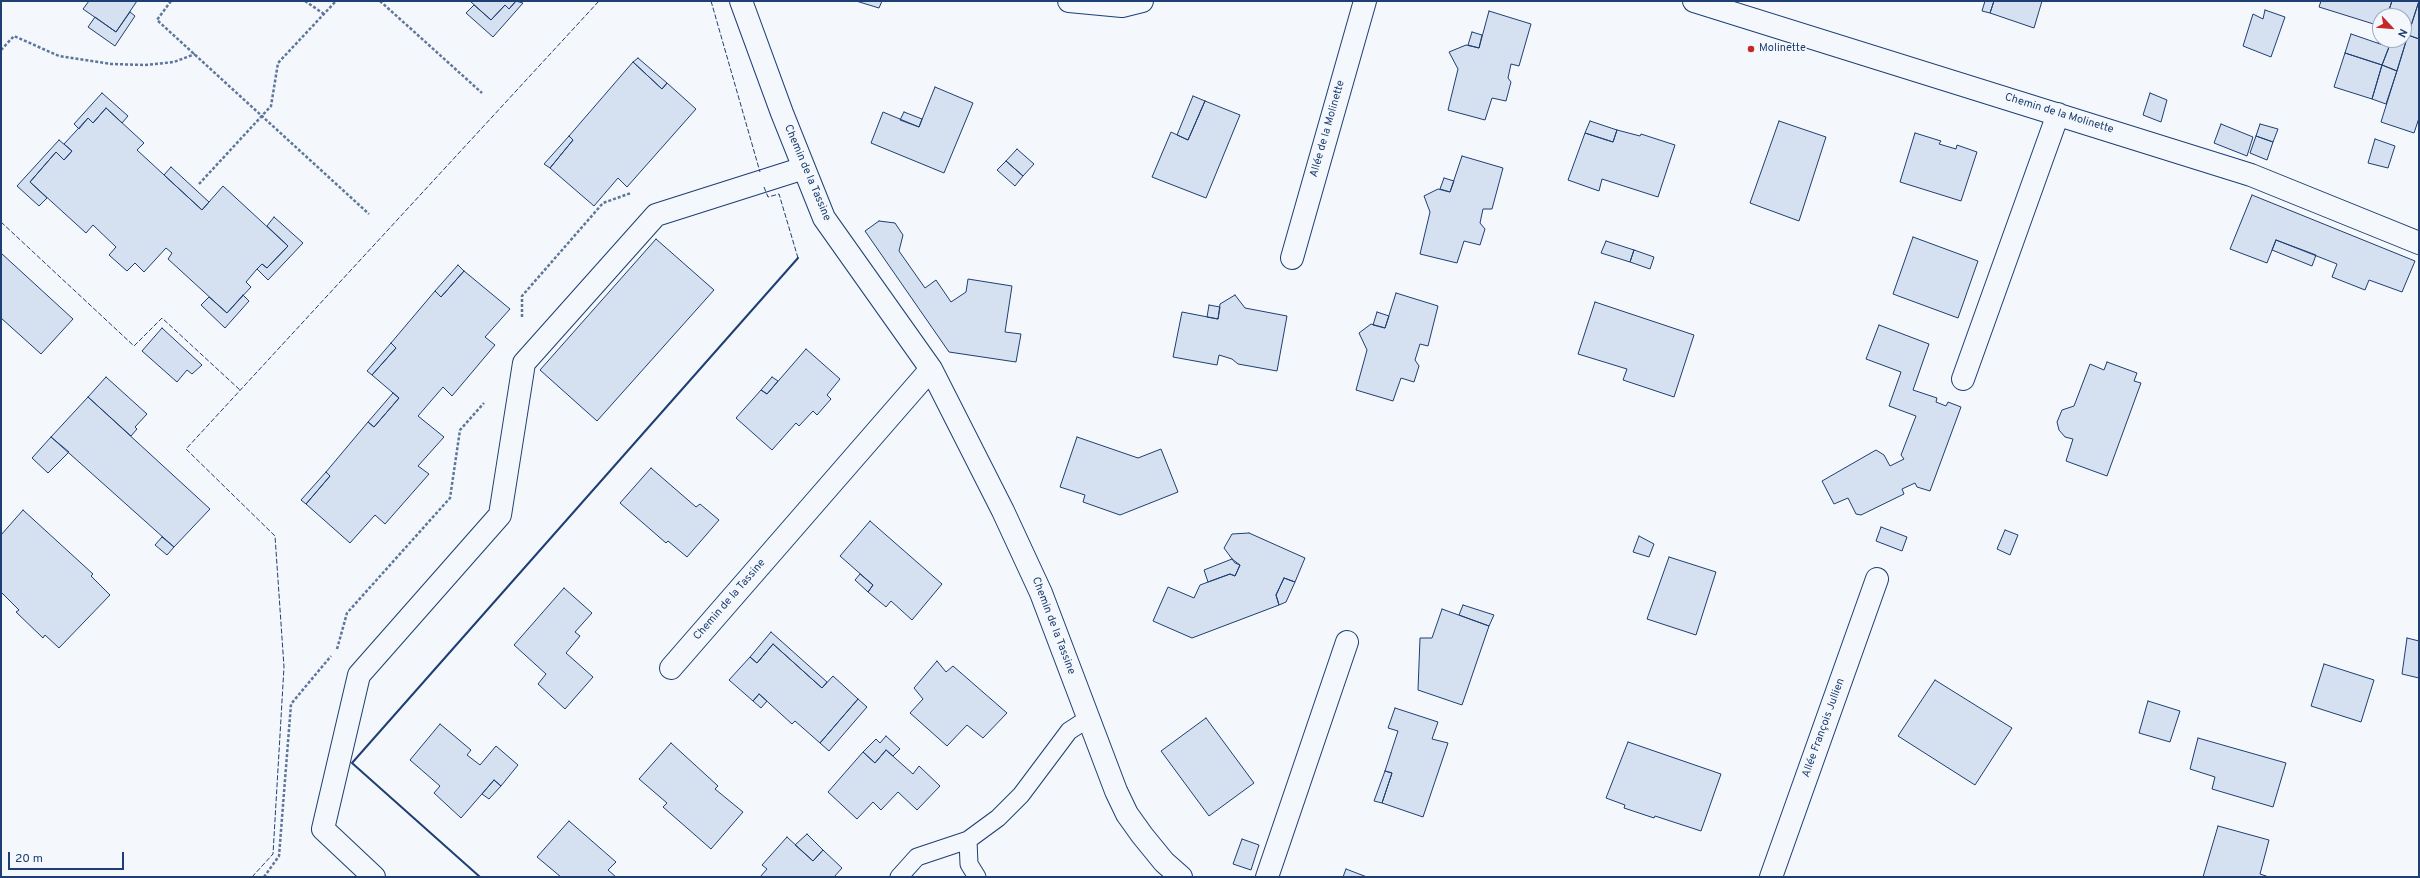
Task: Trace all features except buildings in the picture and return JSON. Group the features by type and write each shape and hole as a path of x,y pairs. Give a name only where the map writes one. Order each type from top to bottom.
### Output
{"street":[{"name":"Chemin de la Tassine","path":"741,1 824,218 931,369 1003,511 1041,593 1116,791 1127,814 1164,862 1181,877"},
{"path":"1069,1 1122,6 1142,1"},
{"name":"Allée de la Molinette","path":"1292,258 1364,1"},
{"name":"Chemin de la Molinette","path":"1694,1 2251,175 2419,243"},
{"path":"1963,379 2058,114"},
{"path":"374,877 323,829 359,675 500,515 524,363 656,215 804,168"},
{"name":"Chemin de la Tassine","path":"671,668 931,369"},
{"name":"Allée François Jullien","path":"1771,877 1877,580"},
{"path":"1267,877 1347,642"}],"lane":[{"path":"899,877 917,857 968,840 998,818 1021,795 1069,731 1089,718"},
{"path":"968,840 969,864 977,877"}],"path":[{"path":"171,1 157,20 369,214"},
{"path":"306,1 324,14"},
{"path":"199,184 271,106 278,63 336,1"},
{"path":"380,1 482,93"},
{"path":"1,50 14,36 59,56 111,64 145,65 174,62 195,54"},
{"path":"522,323 522,296 603,203 638,190"},
{"path":"264,877 278,856 291,704 337,649 347,612 450,498 460,430 485,402"}],"fence":[{"path":"252,877 273,854 284,667 275,536 186,449 599,1"},
{"path":"711,1 760,172"},
{"path":"764,187 768,197 779,194 798,258"},
{"path":"1,222 134,346 162,318 240,390"}],"wall":[{"path":"480,877 352,763 798,258"}],"place":[{"name":"Molinette","path":"1751,49"}]}
